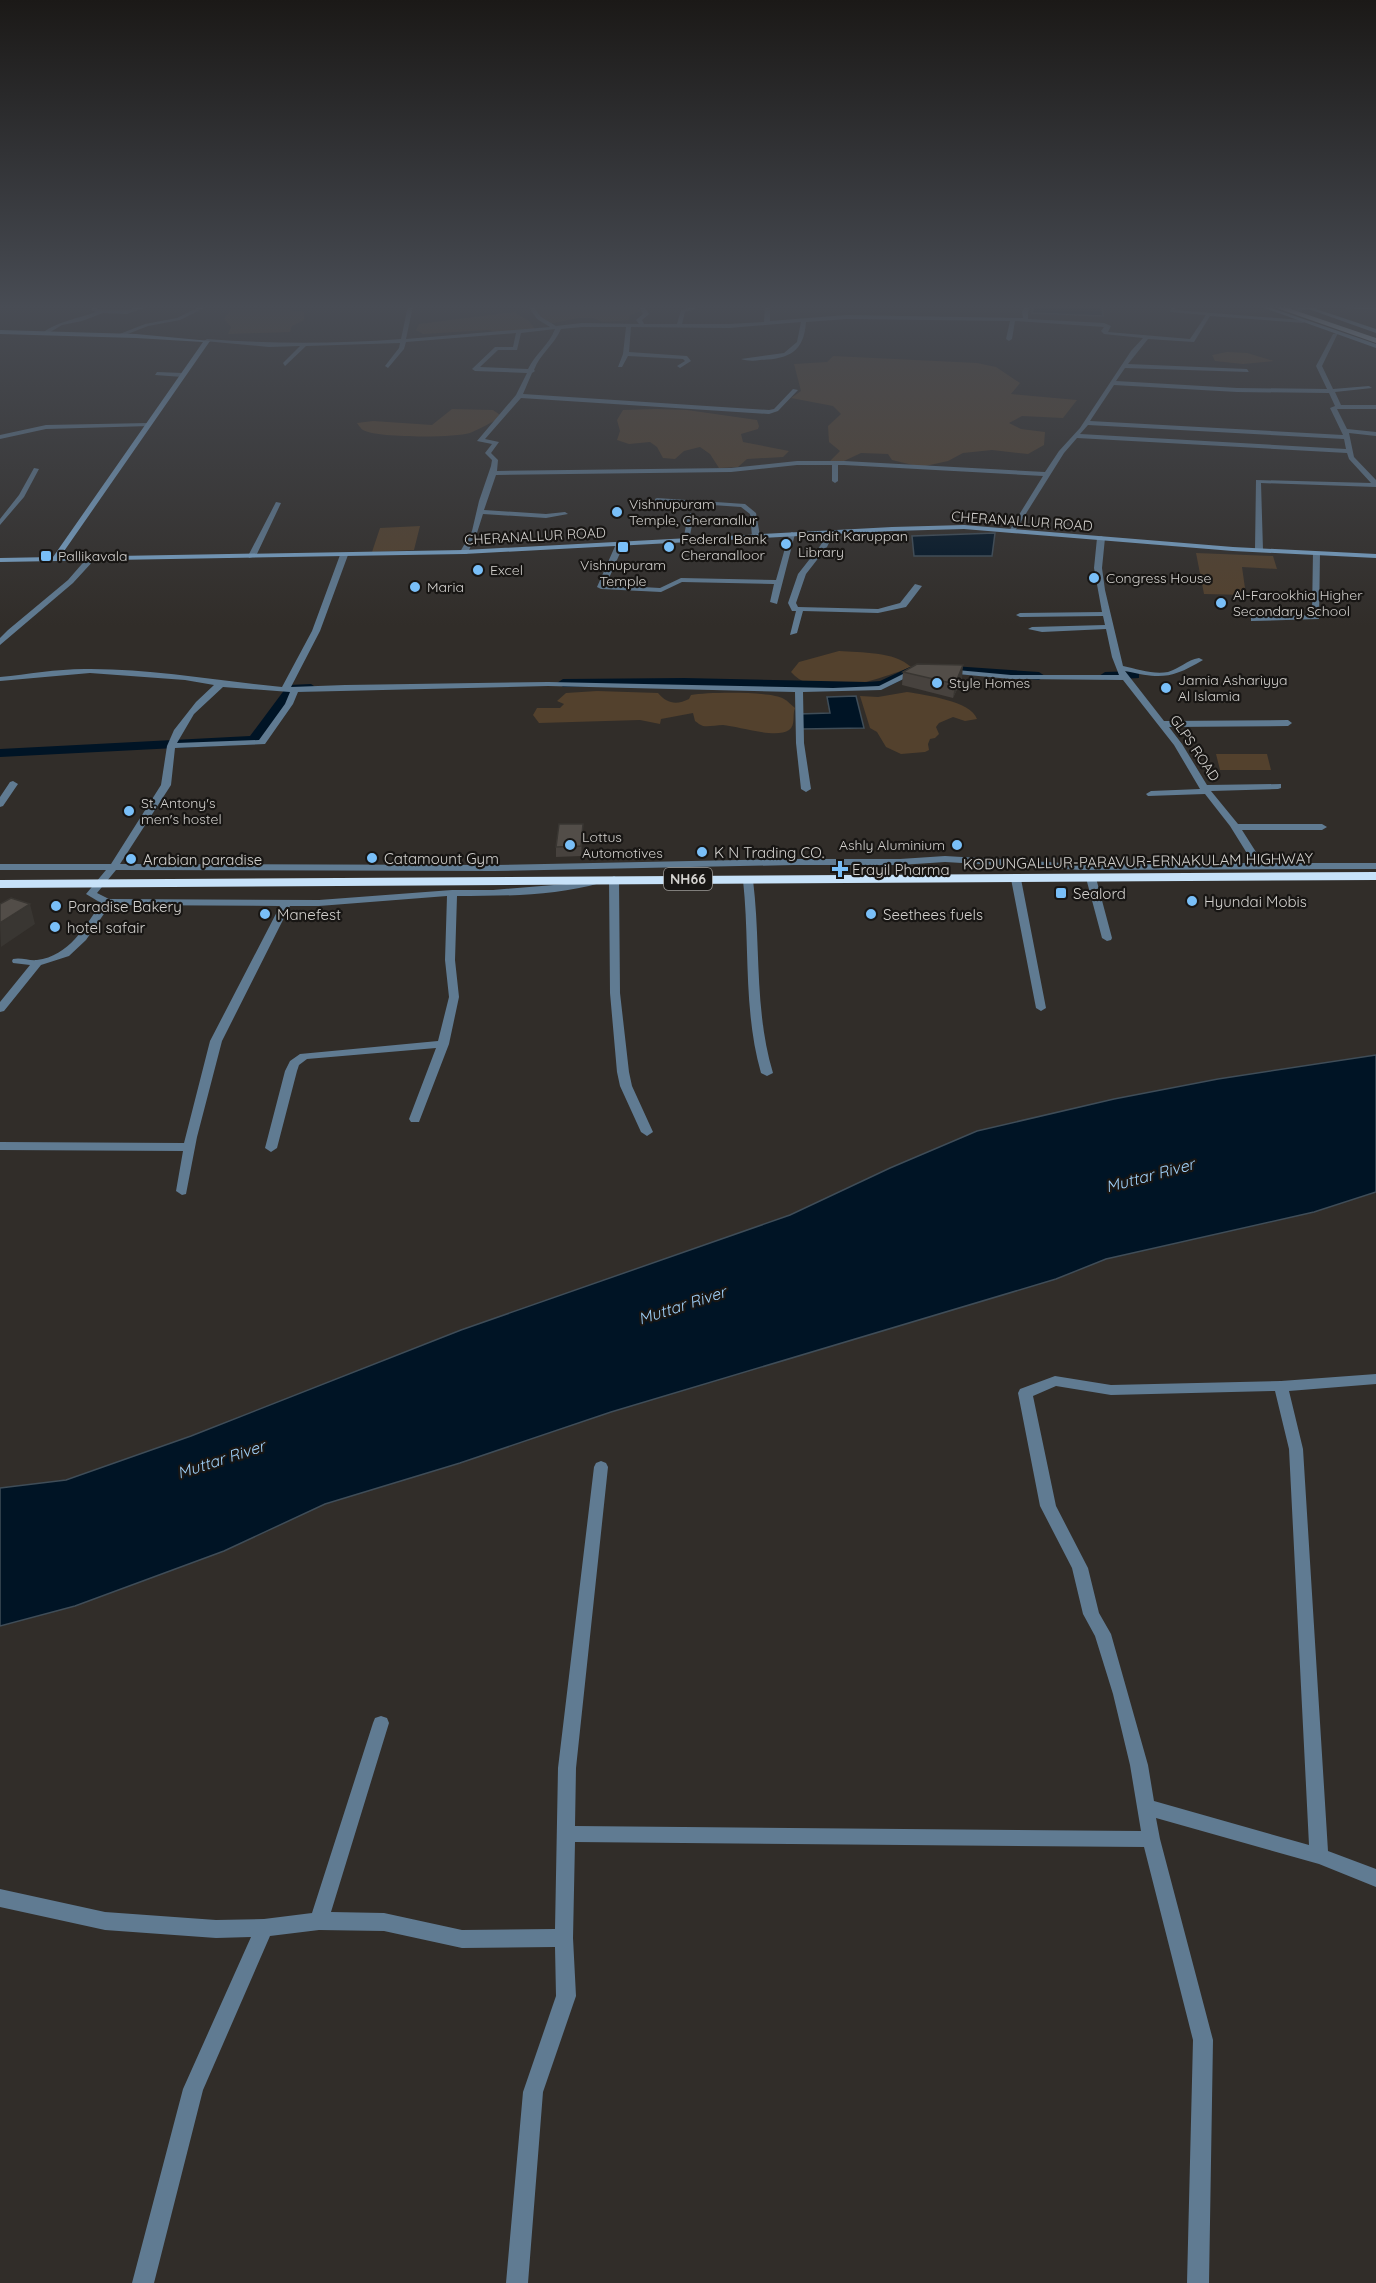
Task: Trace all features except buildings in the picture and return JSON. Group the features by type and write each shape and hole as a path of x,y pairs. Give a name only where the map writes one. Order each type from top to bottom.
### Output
{"highway":[{"name":"KODUNGALLUR-PARAVUR-ERNAKULAM HIGHWAY","path":"0,884 1376,876"}],"main road":[{"path":"54,560 157,413"},
{"name":"CHERANALLUR ROAD","path":"0,561 464,552 964,527 1258,550 1376,556"}],"street":[{"path":"464,552 471,543 495,460 488,453 496,442 480,441 505,413"},
{"path":"1012,531 1061,452 1093,413"},
{"path":"1335,413 1345,434 1351,459 1376,485"},
{"path":"1086,423 1376,434"},
{"path":"0,437 46,427 148,425"},
{"path":"1076,436 1348,451"},
{"path":"493,473 731,470 797,463 835,463 1048,474"},
{"path":"835,463 835,481"},
{"path":"0,523 22,496 36,469"},
{"path":"1258,550 1258,481 1376,485"},
{"path":"657,500 726,501 749,508 753,513 756,536"},
{"path":"252,556 278,503"},
{"path":"481,512 546,516 565,514"},
{"path":"685,540 691,515"},
{"path":"831,532 823,547 802,574 792,603 795,609 878,611 903,605 918,586"},
{"path":"774,602 792,534"},
{"name":"GLPS ROAD","path":"1101,538 1098,568 1123,674 1178,744 1196,777 1235,827 1259,865"},
{"path":"620,544 601,587 662,590 681,580 778,582"},
{"path":"1254,619 1316,617 1316,553"},
{"path":"172,744 262,742 289,704 290,689 316,631 344,555"},
{"path":"0,643 16,625 79,575 92,559"},
{"path":"793,633 800,609"},
{"path":"1020,615 1108,614"},
{"path":"1032,629 1051,631 1111,627"},
{"path":"0,679 90,671 290,689 548,684 799,689 881,688 917,671 993,676 1164,674 1174,672 1187,662 1199,660"},
{"path":"221,684 189,717 172,744 170,772 166,785 113,868 91,894 107,902 286,903 493,893 579,886 608,879 615,993 623,1072 626,1086 647,1132"},
{"path":"799,689 800,743 806,789"},
{"path":"1163,724 1288,723"},
{"path":"0,804 13,784"},
{"path":"1151,794 1278,786"},
{"path":"1235,827 1322,826"},
{"path":"0,867 494,868 900,862 945,859 1082,867 1376,866"},
{"path":"1091,878 1107,938"},
{"path":"1016,879 1041,1008"},
{"path":"748,880 753,932 754,1017 760,1053 767,1073"},
{"path":"415,1119 443,1044 454,997 450,960 452,894"},
{"path":"17,961 37,963 65,954 87,932 107,902"},
{"path":"182,1191 189,1147 216,1041 286,903"},
{"path":"0,1009 37,963"},
{"path":"271,1148 291,1071 294,1063 304,1056 443,1044"},
{"path":"0,1146 189,1147"},
{"path":"1198,2283 1203,2040 1151,1839 1138,1765 1121,1694 1103,1634 1090,1614 1080,1568 1048,1506 1025,1393 1054,1381 1111,1390 1281,1386 1376,1379"},
{"path":"1281,1386 1296,1449 1319,1856"},
{"path":"517,2283 533,2092 566,1996 564,1938 567,1768 601,1467"},
{"path":"319,1921 381,1723"},
{"path":"1146,1807 1319,1856 1376,1878"},
{"path":"566,1834 1151,1839"},
{"path":"0,1898 105,1921 216,1929 264,1928 319,1921 384,1922 462,1940 512,1936 564,1938"},
{"path":"143,2283 193,2089 264,1928"}],"shaded area":[{"path":"448,413 497,413 503,417 470,433 448,436 383,435 363,430 357,423 373,421 432,425"},
{"path":"621,413 705,413 757,420 758,429 741,434 743,442 789,451 783,457 747,459 738,467 719,468 710,454 700,447 684,451 675,459 663,458 657,447 650,442 629,444 617,440 620,431 617,420"},
{"path":"840,413 1067,413 1063,418 1022,416 1009,423 1021,429 1045,432 1044,445 1028,454 992,450 963,453 948,461 921,467 892,460 888,454 861,453 844,461 828,463 840,451 829,442 828,426 841,414"},
{"path":"420,526 414,550 372,552 380,528"},
{"path":"1196,553 1273,556 1277,569 1242,567 1246,595 1204,594"},
{"path":"839,651 887,655 911,667 866,682 832,687 816,686 802,681 791,672 799,662"},
{"path":"597,691 658,693 665,699 676,703 689,699 691,695 753,693 777,696 795,708 791,728 775,733 723,725 703,726 695,721 693,713 661,719 660,724 640,720 539,723 533,715 537,708 560,708 564,704 557,701 566,693"},
{"path":"907,692 957,703 973,713 977,719 965,721 953,717 939,723 936,727 939,734 930,739 929,750 901,754 886,747 877,732 870,728 860,696 878,697"},
{"path":"1216,754 1267,754 1271,770 1220,770"}],"water":[{"path":"995,533 992,556 914,556 912,536"},
{"path":"856,696 864,728 801,729 798,714 830,713 827,697"},
{"name":"Muttar River","path":"1376,1055 1376,1192 1314,1212 1106,1259 1056,1279 611,1412 460,1463 325,1504 224,1551 75,1606 0,1626 0,1488 66,1480 191,1436 461,1330 790,1215 890,1168 977,1131 1114,1099 1218,1079"}],"waterway":[{"path":"938,669 1039,676"},
{"path":"563,683 684,682 867,686 883,684 910,671"},
{"path":"1105,676 1135,675"},
{"path":"0,753 254,740 292,688 311,688"}],"place":[{"name":"Vishnupuram Temple, Cheranallur","path":"617,512"},
{"name":"Pandit Karuppan Library","path":"786,544"},
{"name":"Vishnupuram Temple","path":"623,547"},
{"name":"Federal Bank Cheranalloor","path":"669,547"},
{"name":"Pallikavala","path":"46,556"},
{"name":"Excel","path":"478,570"},
{"name":"Congress House","path":"1094,578"},
{"name":"Maria","path":"415,587"},
{"name":"Al-Farookhia Higher Secondary School","path":"1221,603"},
{"name":"Style Homes","path":"937,683"},
{"name":"Jamia Ashariyya Al Islamia","path":"1166,688"},
{"name":"St. Antony's men's hostel","path":"129,811"},
{"name":"Lottus Automotives","path":"570,845"},
{"name":"Ashly Aluminium","path":"957,845"},
{"name":"K N Trading CO.","path":"702,852"},
{"name":"Catamount Gym","path":"372,858"},
{"name":"Arabian paradise","path":"131,859"},
{"name":"Erayil Pharma","path":"840,869"},
{"name":"Sealord","path":"1061,893"},
{"name":"Hyundai Mobis","path":"1192,901"},
{"name":"Paradise Bakery","path":"56,906"},
{"name":"Manefest","path":"265,914"},
{"name":"Seethees fuels","path":"871,914"},
{"name":"hotel safair","path":"55,927"}]}
